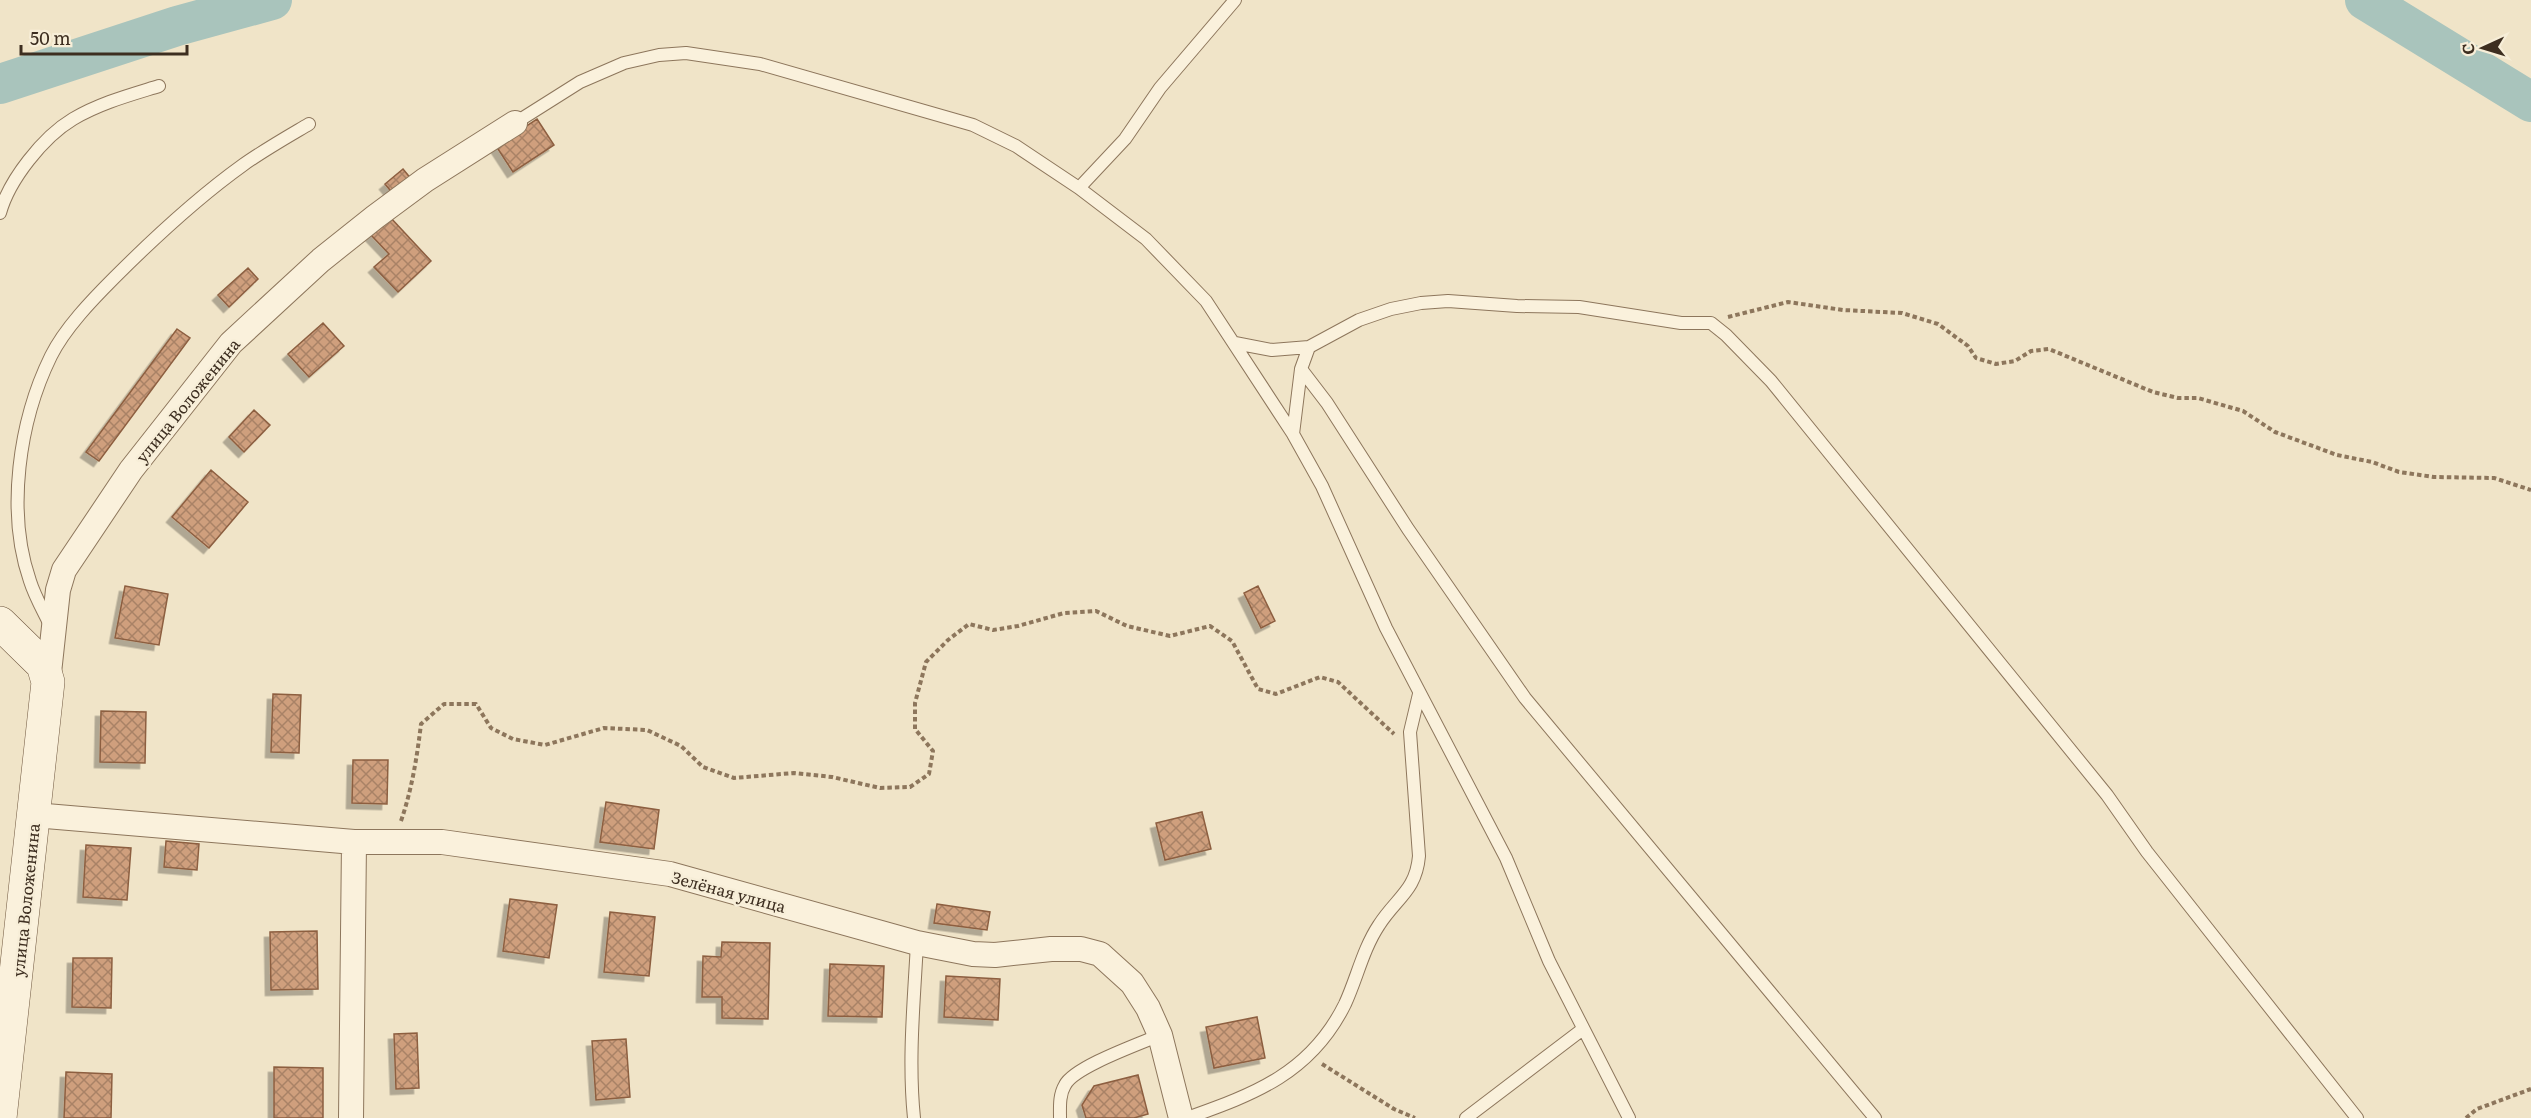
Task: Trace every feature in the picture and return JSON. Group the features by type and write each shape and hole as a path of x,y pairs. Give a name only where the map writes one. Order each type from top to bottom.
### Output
{"main road":[{"path":"0,623 43,665 48,682"},
{"name":"улица Воложенина","path":"0,1118 48,682"}],"street":[{"name":"улица Воложенина","path":"48,682 52,630 58,590 64,570 131,470 231,343 321,260 375,216 425,180 515,123"},
{"name":"Зелёная улица","path":"34,815 354,842 442,842 670,874 917,943 973,954 995,955 1051,949 1081,949 1100,954 1132,983 1148,1008 1160,1035"},
{"path":"351,1118 354,842"},
{"path":"1160,1035 1181,1118"}],"lane":[{"path":"1079,188 1125,139 1160,88 1234,0"},
{"path":"515,123 580,82 624,63 659,55 686,53 760,64 973,125 1016,146 1079,188 1146,239 1206,301 1293,434 1322,486 1419,693 1506,858 1536,935 1629,1118"},
{"path":"0,213 17,175 38,150 71,120 108,102 159,86"},
{"path":"52,630 30,581 17,516 19,473 29,416 52,355 88,304 140,252 192,205 244,164 309,124"},
{"path":"1235,343 1272,350 1309,347 1359,320 1392,309 1448,301 1517,306 1579,307 1681,323 1711,323 1726,334 1779,391 2107,795 2147,852 2357,1118"},
{"path":"1293,434 1301,369 1309,347"},
{"path":"1301,369 1327,403 1408,529 1525,698 1875,1118"},
{"path":"1188,1118 1249,1096 1310,1056 1328,1033 1343,1007 1378,925 1410,887 1418,873 1418,813 1410,732 1419,693"},
{"path":"914,1118 913,1022 917,943"},
{"path":"1466,1118 1583,1029"},
{"path":"1060,1118 1061,1097 1065,1084 1076,1072 1160,1035"}],"path":[{"path":"1711,323 1788,302 1843,310 1902,313 1938,324 1968,346 1976,358 1996,364 2015,362 2031,351 2049,349 2153,393 2178,398 2198,398 2243,411 2275,432 2337,454 2372,462 2399,472 2434,477 2494,478 2531,490"},
{"path":"393,841 408,801 421,724 444,704 476,704 491,728 513,739 545,745 604,728 647,730 681,746 703,767 734,778 794,773 832,777 880,788 910,787 929,774 933,751 915,729 915,703 926,662 948,640 969,624 993,630 1064,613 1096,611 1127,626 1170,636 1210,627 1232,641 1258,689 1276,694 1320,677 1338,682 1397,737"},
{"path":"1310,1056 1394,1109 1415,1118"},
{"path":"2466,1118 2477,1109 2531,1089"}],"building":[{"path":"537,119 554,145 513,172 496,146"},
{"path":"403,169 412,180 394,195 385,184"},
{"path":"390,217 431,261 398,292 374,267 389,254 371,235"},
{"path":"248,268 258,279 229,307 218,295"},
{"path":"323,323 344,346 309,377 288,354"},
{"path":"177,329 190,338 99,461 86,452"},
{"path":"254,410 270,425 244,452 229,437"},
{"path":"211,470 248,502 209,548 172,517"},
{"path":"125,586 168,594 159,645 115,638"},
{"path":"1258,586 1275,621 1261,628 1244,593"},
{"path":"273,694 301,695 299,753 271,752"},
{"path":"101,711 146,712 145,763 100,762"},
{"path":"353,760 388,760 387,804 352,803"},
{"path":"606,802 659,810 654,849 600,842"},
{"path":"1202,812 1211,849 1165,860 1156,823"},
{"path":"166,841 199,844 197,870 164,867"},
{"path":"86,845 131,848 127,900 83,897"},
{"path":"510,899 557,905 549,958 503,951"},
{"path":"937,904 990,912 987,930 934,923"},
{"path":"610,912 655,917 649,976 604,972"},
{"path":"317,931 318,989 271,990 270,932"},
{"path":"722,942 770,943 768,1019 722,1018 722,997 702,997 703,956 721,957"},
{"path":"73,958 112,958 111,1008 72,1007"},
{"path":"830,964 884,966 882,1017 828,1016"},
{"path":"946,976 1000,979 998,1020 944,1017"},
{"path":"1257,1017 1265,1058 1214,1068 1206,1027"},
{"path":"417,1033 419,1088 396,1089 394,1034"},
{"path":"626,1039 630,1097 596,1100 592,1041"},
{"path":"274,1067 323,1068 323,1118 274,1118"},
{"path":"66,1072 112,1074 111,1118 64,1118"},
{"path":"1138,1075 1148,1114 1134,1118 1086,1118 1082,1105 1094,1086"}],"waterway":[{"path":"0,84 177,26 272,0"},
{"path":"2365,0 2531,102"}]}
